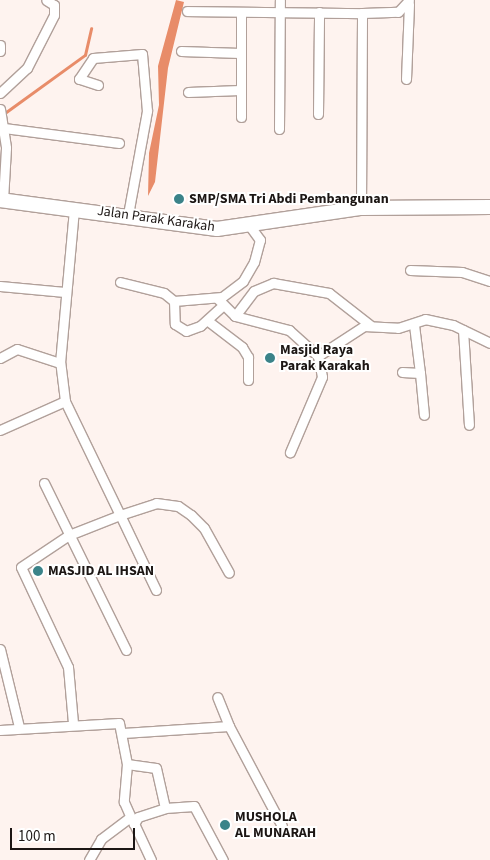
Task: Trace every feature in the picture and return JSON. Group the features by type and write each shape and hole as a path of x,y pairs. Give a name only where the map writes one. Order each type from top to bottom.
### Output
{"street":[{"path":"0,93 27,68 54,16 54,5 46,0"},
{"path":"279,129 280,0"},
{"path":"187,11 398,12 409,2"},
{"path":"406,79 409,2"},
{"path":"241,12 241,117"},
{"path":"318,114 319,12"},
{"path":"361,208 362,13"},
{"path":"0,45 0,51"},
{"path":"181,51 240,53"},
{"path":"98,86 80,78 93,58 141,52 149,90 147,111 128,215"},
{"path":"188,92 240,90"},
{"path":"2,200 2,117 119,143"},
{"name":"Jalan Parak Karakah","path":"2,200 128,215 217,229 250,226 298,214 361,208 490,208"},
{"path":"74,209 60,363 65,402 156,590"},
{"path":"174,301 178,327 192,331 208,321 219,302 243,281 254,262 260,240 250,226"},
{"path":"410,270 462,272 490,281"},
{"path":"120,282 164,293 174,301 219,302 235,316 289,330 318,356 322,377 290,452"},
{"path":"235,316 254,291 273,283 329,293 370,325"},
{"path":"0,286 65,292"},
{"path":"318,356 370,325 414,325 425,319 437,320 490,343"},
{"path":"208,321 242,347 248,357 248,380"},
{"path":"414,325 424,415"},
{"path":"463,330 469,425"},
{"path":"0,358 17,349 60,363"},
{"path":"402,372 420,373"},
{"path":"0,430 65,402"},
{"path":"44,483 126,650"},
{"path":"73,723 68,667 21,567 69,535 156,503 178,506 204,528 229,573"},
{"path":"0,649 19,727"},
{"path":"217,697 229,726 282,826"},
{"path":"0,730 73,723 117,722 123,733 127,764 124,802 151,860"},
{"path":"123,733 229,726"},
{"path":"127,764 156,768 165,808"},
{"path":"89,860 101,839 138,817 165,808 194,806 223,860"}],"shaded area":[{"path":"176,0 184,2 168,68 155,182 148,196 149,153 159,105 158,66"}],"waterway":[{"path":"2,115 85,55 91,29"}],"place":[{"name":"SMP/SMA Tri Abdi Pembangunan","path":"179,199"},
{"name":"Masjid Raya Parak Karakah","path":"270,358"},
{"name":"MASJID AL IHSAN","path":"38,571"},
{"name":"MUSHOLA AL MUNARAH","path":"225,825"}]}
